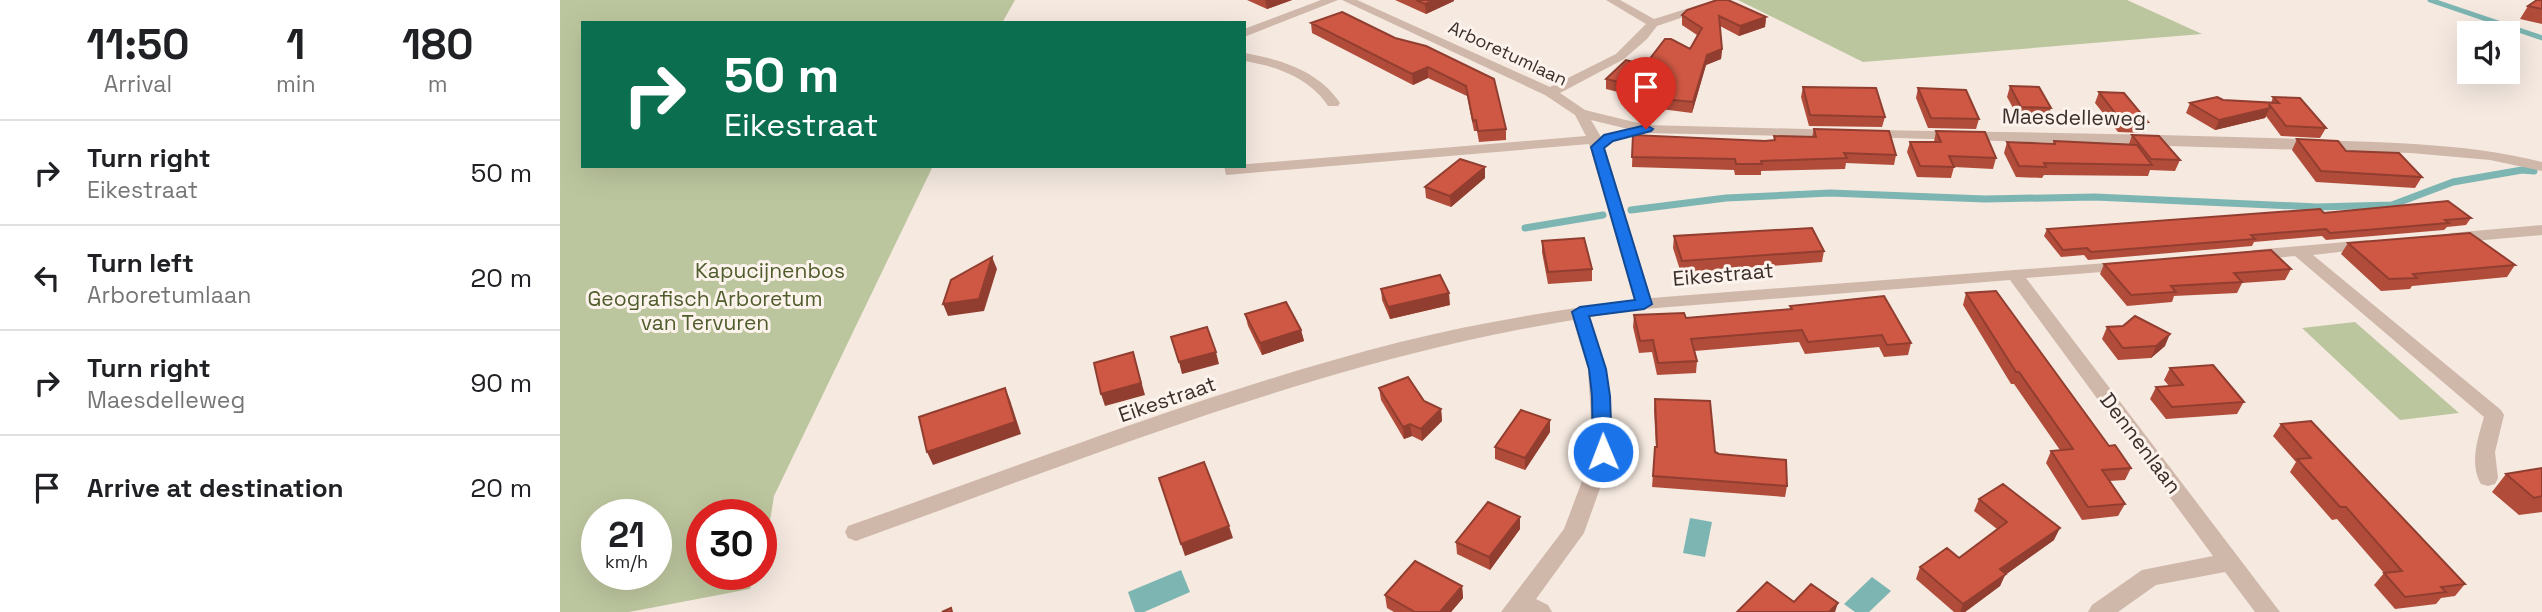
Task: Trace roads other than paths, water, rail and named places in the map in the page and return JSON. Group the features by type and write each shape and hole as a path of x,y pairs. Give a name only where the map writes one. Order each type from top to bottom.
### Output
{"street":[{"path":"1246,32 1332,0"},
{"name":"Arboretumlaan","path":"1348,0 1550,92 1580,113 1596,143 1644,304"},
{"path":"1612,0 1653,23"},
{"path":"1550,92 1622,57 1641,41 1653,23 1721,2"},
{"path":"1246,57 1272,62 1298,74 1330,95 1333,103"},
{"name":"Maesdelleweg","path":"1580,113 1646,129 2264,142 2489,154 2542,167"},
{"name":"Maesdelleweg","path":"1231,168 1231,173 1596,143 1646,129"},
{"path":"2433,239 2542,230"},
{"path":"2231,257 2393,243"},
{"path":"2299,251 2494,415 2485,452 2488,478"},
{"name":"Eikestraat","path":"856,532 1110,442 1368,357 1440,339 1580,312 1644,304 2149,263"},
{"name":"Dennenlaan","path":"2014,274 2268,612"},
{"path":"1524,609 1573,533 1603,452 1597,369 1580,312"},
{"path":"2100,612 2150,577 2231,562"}],"water":[{"path":"1690,518 1712,522 1705,557 1683,553"},
{"path":"1181,570 1190,592 1144,612 1135,612 1128,592"},
{"path":"1872,577 1891,591 1869,612 1855,612 1844,604"}],"waterway":[{"path":"2430,0 2542,38"},
{"path":"1631,210 1726,198 1830,193 1985,199 2095,197 2317,207 2392,205 2453,182 2522,170 2534,171"},
{"path":"1525,228 1603,215"}],"park label":[{"name":"Kapucijnenbos","path":"770,270"},
{"name":"Geografisch Arboretum van Tervuren","path":"705,310"}]}
